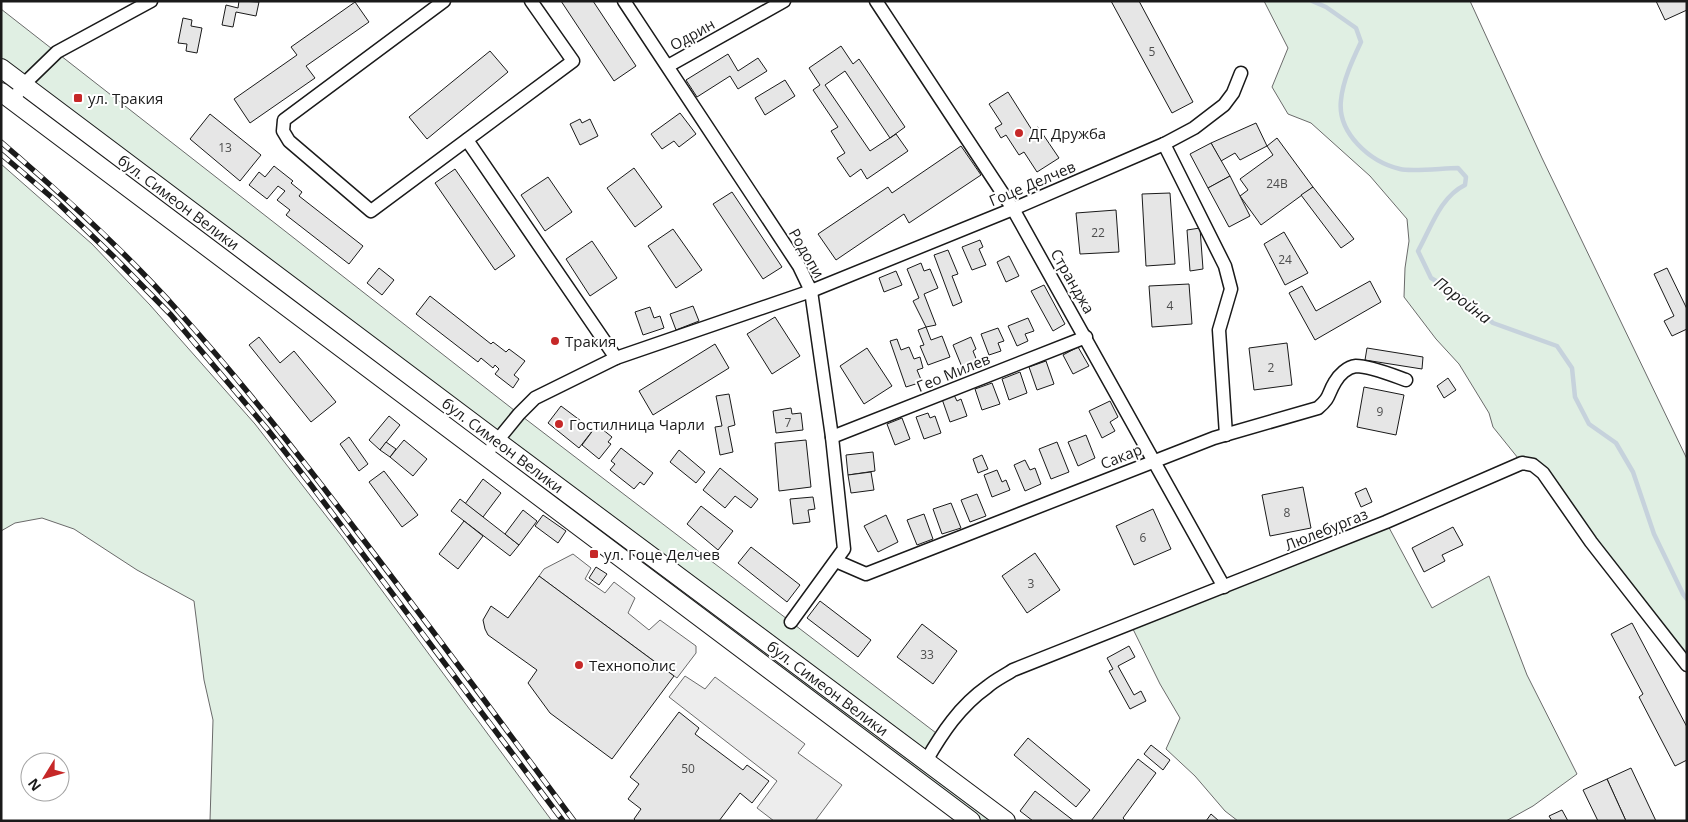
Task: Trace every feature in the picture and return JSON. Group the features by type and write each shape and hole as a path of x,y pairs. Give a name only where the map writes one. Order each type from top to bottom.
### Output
{"main road":[{"name":"бул. Симеон Велики","path":"1,68 1006,821"},
{"name":"бул. Симеон Велики","path":"7,96 971,821"}],"street":[{"path":"7,96 24,85 57,52 151,1"},
{"path":"444,1 284,120 283,131 289,141 371,211 573,60 531,1"},
{"name":"Родопи","path":"624,1 799,266 811,291 832,437 844,549 791,622"},
{"name":"Одрин","path":"668,66 784,1"},
{"name":"Странджа","path":"876,1 1013,209 1224,587"},
{"name":"Гоце Делчев","path":"486,456 519,414 535,398 616,358 811,291 1013,209 1164,144 1194,128 1224,105 1233,93 1241,73"},
{"path":"467,140 616,358"},
{"path":"1164,144 1225,266 1231,289 1219,330 1226,435"},
{"name":"Гео Милев","path":"832,437 1086,337"},
{"name":"Сакар","path":"836,561 866,574 1154,460 1226,435 1318,408 1328,400 1334,383 1343,372 1355,366 1369,368 1406,380"},
{"name":"Люлебургаз","path":"926,761 940,736 966,705 987,686 1013,670 1386,522 1522,463 1533,466 1543,473 1591,542 1687,665"}],"green space":[{"path":"1264,1 1470,1 1542,158 1687,459 1687,653 1682,659 1543,473 1522,463 1493,427 1489,413 1459,364 1436,339 1404,297 1405,268 1409,241 1407,219 1370,176 1311,123 1288,114 1272,87 1288,48"},
{"path":"1,9 519,414 940,736 926,761 1,68"},
{"path":"75,129 468,426 464,433 70,137"},
{"path":"1,164 92,244 150,305 255,424 344,539 552,821 210,821 213,720 204,680 194,601 137,570 74,529 42,518 15,523 1,531"},
{"path":"542,480 994,821 977,821 539,486"},
{"path":"1386,522 1432,608 1489,576 1527,675 1577,774 1533,806 1506,821 1238,821 1225,811 1195,776 1166,749 1180,718 1160,684 1130,623"}],"shaded area":[{"path":"573,554 591,568 585,579 605,593 614,582 635,598 628,613 649,630 660,620 696,646 696,653 677,678 539,576 544,569"},
{"path":"685,676 705,689 715,677 805,744 798,753 842,785 815,821 774,821 757,808 777,781 669,697"}],"building":[{"path":"239,1 259,2 256,16 236,12 233,27 222,25 226,5 238,8"},
{"path":"561,1 593,1 636,66 614,81"},
{"path":"1111,1 1139,1 1193,102 1172,113"},
{"path":"1656,1 1687,1 1687,10 1665,20"},
{"path":"355,2 369,22 306,66 315,78 250,123 234,99 297,55 291,47"},
{"path":"183,18 192,20 191,26 202,28 197,53 186,51 187,44 178,43"},
{"path":"841,46 853,64 859,59 905,127 891,137 896,134 908,151 867,179 861,169 850,177 837,158 845,153 831,131 838,127 813,90 820,85 809,68","holes":["845,71 890,138 870,151 825,85"]},
{"path":"490,51 508,72 427,139 409,117"},
{"path":"728,54 738,71 758,58 767,71 738,89 730,76 697,97 686,80"},
{"path":"785,80 795,96 765,115 755,98"},
{"path":"1008,92 1032,130 1038,127 1059,158 1037,172 1024,152 1019,155 1006,135 1001,138 995,128 1002,124 989,104"},
{"path":"680,113 696,134 679,147 674,141 662,149 651,134"},
{"path":"210,114 261,155 240,181 190,139"},
{"path":"580,119 582,123 590,119 598,136 580,145 570,124"},
{"path":"1256,123 1267,146 1240,160 1235,153 1221,161 1211,143"},
{"path":"1277,138 1313,187 1261,225 1240,196 1248,190 1240,179 1273,155 1267,146"},
{"path":"1211,143 1230,176 1208,188 1190,154"},
{"path":"961,146 981,175 909,223 904,214 836,260 818,234 888,187 892,193"},
{"path":"274,166 293,181 291,183 302,192 299,196 363,246 349,264 286,215 290,210 277,200 285,191 278,186 267,199 249,185 259,172 265,177"},
{"path":"634,168 662,207 635,227 607,188"},
{"path":"455,169 515,256 495,270 435,183"},
{"path":"1230,176 1250,216 1229,227 1208,188"},
{"path":"548,177 572,212 545,231 521,195"},
{"path":"1313,187 1354,239 1341,248 1301,195"},
{"path":"732,192 782,267 763,279 713,204"},
{"path":"1170,193 1175,264 1146,266 1142,194"},
{"path":"1116,210 1119,252 1080,254 1076,213"},
{"path":"1200,228 1203,269 1190,271 1187,230"},
{"path":"673,229 702,270 676,288 648,246"},
{"path":"1284,232 1308,273 1285,285 1264,244"},
{"path":"980,240 983,247 979,249 986,265 972,270 962,247"},
{"path":"592,241 617,278 590,296 566,259"},
{"path":"948,250 958,274 952,276 962,302 953,306 934,255"},
{"path":"1009,256 1019,276 1006,282 997,262"},
{"path":"921,263 924,271 930,269 938,288 924,294 936,325 926,327 913,301 919,298 907,269"},
{"path":"379,268 394,280 382,295 367,283"},
{"path":"1667,268 1687,309 1687,329 1672,336 1664,321 1674,316 1654,274"},
{"path":"896,271 902,285 884,292 879,278"},
{"path":"1370,281 1381,302 1315,340 1289,293 1302,286 1316,311"},
{"path":"1189,284 1192,324 1152,327 1149,286"},
{"path":"1044,285 1065,324 1053,331 1031,291"},
{"path":"430,296 491,344 493,342 506,352 509,349 525,361 514,375 519,379 513,388 495,374 499,369 495,365 493,368 481,358 478,362 416,314"},
{"path":"693,306 699,321 676,330 670,314"},
{"path":"650,307 654,318 660,316 664,328 643,335 635,312"},
{"path":"775,317 800,356 772,374 747,334"},
{"path":"1028,318 1034,331 1025,334 1028,341 1017,346 1008,326"},
{"path":"926,327 931,340 942,336 950,357 928,365 920,346 924,345 918,330"},
{"path":"998,328 1004,341 998,343 1001,351 989,355 981,334"},
{"path":"259,337 280,363 294,351 336,402 311,422 249,345"},
{"path":"971,337 976,349 973,351 977,361 962,367 953,345"},
{"path":"897,339 901,350 909,347 914,359 920,357 923,368 917,370 922,382 906,387 890,341"},
{"path":"1287,343 1292,385 1254,390 1249,348"},
{"path":"715,344 729,368 653,415 639,391"},
{"path":"1078,347 1089,366 1073,374 1063,355"},
{"path":"867,348 892,386 864,404 840,366"},
{"path":"1367,348 1423,357 1422,369 1365,360"},
{"path":"1046,361 1054,384 1037,390 1029,367"},
{"path":"1020,372 1027,393 1009,400 1002,379"},
{"path":"1448,378 1456,390 1444,398 1437,386"},
{"path":"992,383 1000,404 982,410 975,389"},
{"path":"1364,387 1404,395 1396,435 1357,427"},
{"path":"729,394 735,425 728,427 733,452 720,455 715,427 722,426 716,396"},
{"path":"954,395 957,401 961,399 967,416 950,422 942,399"},
{"path":"1110,401 1118,417 1110,422 1115,431 1102,438 1089,411"},
{"path":"561,406 593,430 579,448 548,423"},
{"path":"791,408 792,414 801,413 803,430 776,433 773,411"},
{"path":"928,413 930,418 935,416 941,433 924,439 916,417"},
{"path":"389,416 400,425 380,450 369,440"},
{"path":"902,418 910,439 895,445 887,424"},
{"path":"597,425 612,437 608,442 611,444 599,459 582,445"},
{"path":"1086,435 1095,458 1078,466 1068,442"},
{"path":"349,437 368,464 359,471 340,444"},
{"path":"404,440 427,459 413,476 390,457"},
{"path":"806,440 811,487 779,491 775,443"},
{"path":"386,442 396,449 390,457 380,450"},
{"path":"1057,442 1069,472 1051,479 1039,449"},
{"path":"621,448 653,473 644,485 640,482 634,489 610,470 615,464 611,461"},
{"path":"679,450 705,472 696,483 670,462"},
{"path":"873,452 875,471 848,475 846,455"},
{"path":"982,455 988,469 978,473 973,459"},
{"path":"1025,460 1030,470 1035,468 1041,484 1025,491 1014,465"},
{"path":"720,468 758,499 751,508 735,496 725,508 703,490"},
{"path":"997,470 1002,482 1006,480 1010,490 992,497 984,475"},
{"path":"384,471 418,515 402,527 369,482"},
{"path":"871,472 874,490 851,493 848,475"},
{"path":"483,479 501,493 483,517 465,504"},
{"path":"1303,487 1311,528 1270,536 1262,495"},
{"path":"1366,488 1372,502 1361,507 1355,493"},
{"path":"977,494 986,516 970,522 961,500"},
{"path":"813,497 815,509 808,510 810,522 793,524 790,499"},
{"path":"460,499 519,545 510,556 451,511"},
{"path":"951,503 961,528 942,534 933,509"},
{"path":"701,506 733,531 718,550 687,524"},
{"path":"1153,509 1171,549 1134,565 1116,526"},
{"path":"523,510 537,521 519,545 505,534"},
{"path":"924,514 933,539 917,545 907,520"},
{"path":"543,515 566,531 558,543 535,526"},
{"path":"886,515 898,542 878,552 864,526"},
{"path":"464,521 483,536 458,569 439,554"},
{"path":"1453,527 1463,545 1442,555 1445,561 1424,572 1412,548"},
{"path":"751,547 800,585 787,602 738,563"},
{"path":"1035,553 1060,590 1027,613 1002,576"},
{"path":"596,567 607,574 599,585 589,578"},
{"path":"539,576 674,676 612,759 550,713 528,683 537,670 488,635 485,629 483,620 491,606 508,618"},
{"path":"820,601 871,640 858,657 807,618"},
{"path":"1632,623 1687,727 1687,760 1675,766 1639,697 1643,694 1611,634"},
{"path":"922,624 957,651 933,684 897,657"},
{"path":"1129,646 1135,657 1118,666 1134,695 1141,691 1146,701 1130,709 1109,671 1113,669 1107,658"},
{"path":"679,712 699,728 695,734 743,770 747,765 769,781 752,803 740,793 719,821 636,821 634,819 641,809 628,799 639,784 630,777"},
{"path":"1028,738 1090,790 1076,807 1014,755"},
{"path":"1151,745 1170,760 1163,770 1144,754"},
{"path":"1138,759 1156,773 1123,818 1126,821 1091,821"},
{"path":"1631,768 1656,821 1626,821 1607,779"},
{"path":"1607,779 1626,821 1598,821 1583,790"},
{"path":"1035,791 1074,821 1033,821 1020,811"},
{"path":"1562,810 1568,821 1552,821 1549,816"},
{"path":"1211,814 1219,821 1206,821"}],"waterway":[{"name":"Поройна","path":"1312,1 1326,7 1356,28 1361,42 1346,77 1341,100 1344,124 1358,144 1378,160 1400,169 1458,168 1466,177 1465,185 1456,190 1443,205 1418,251 1431,278 1461,296 1493,323 1557,346 1572,368 1575,397 1589,424 1616,443 1633,472 1654,534 1687,599"}],"railway":[{"path":"1,142 115,245 158,289 226,366 272,421 338,506 574,821"},
{"path":"1,154 56,201 171,315 268,430 563,821"}],"place":[{"name":"ул. Тракия","path":"78,98"},
{"name":"ДГ Дружба","path":"1019,133"},
{"name":"Тракия","path":"555,341"},
{"name":"Гостилница Чарли","path":"559,424"},
{"name":"ул. Гоце Делчев","path":"594,554"},
{"name":"Технополис","path":"579,665"}]}
